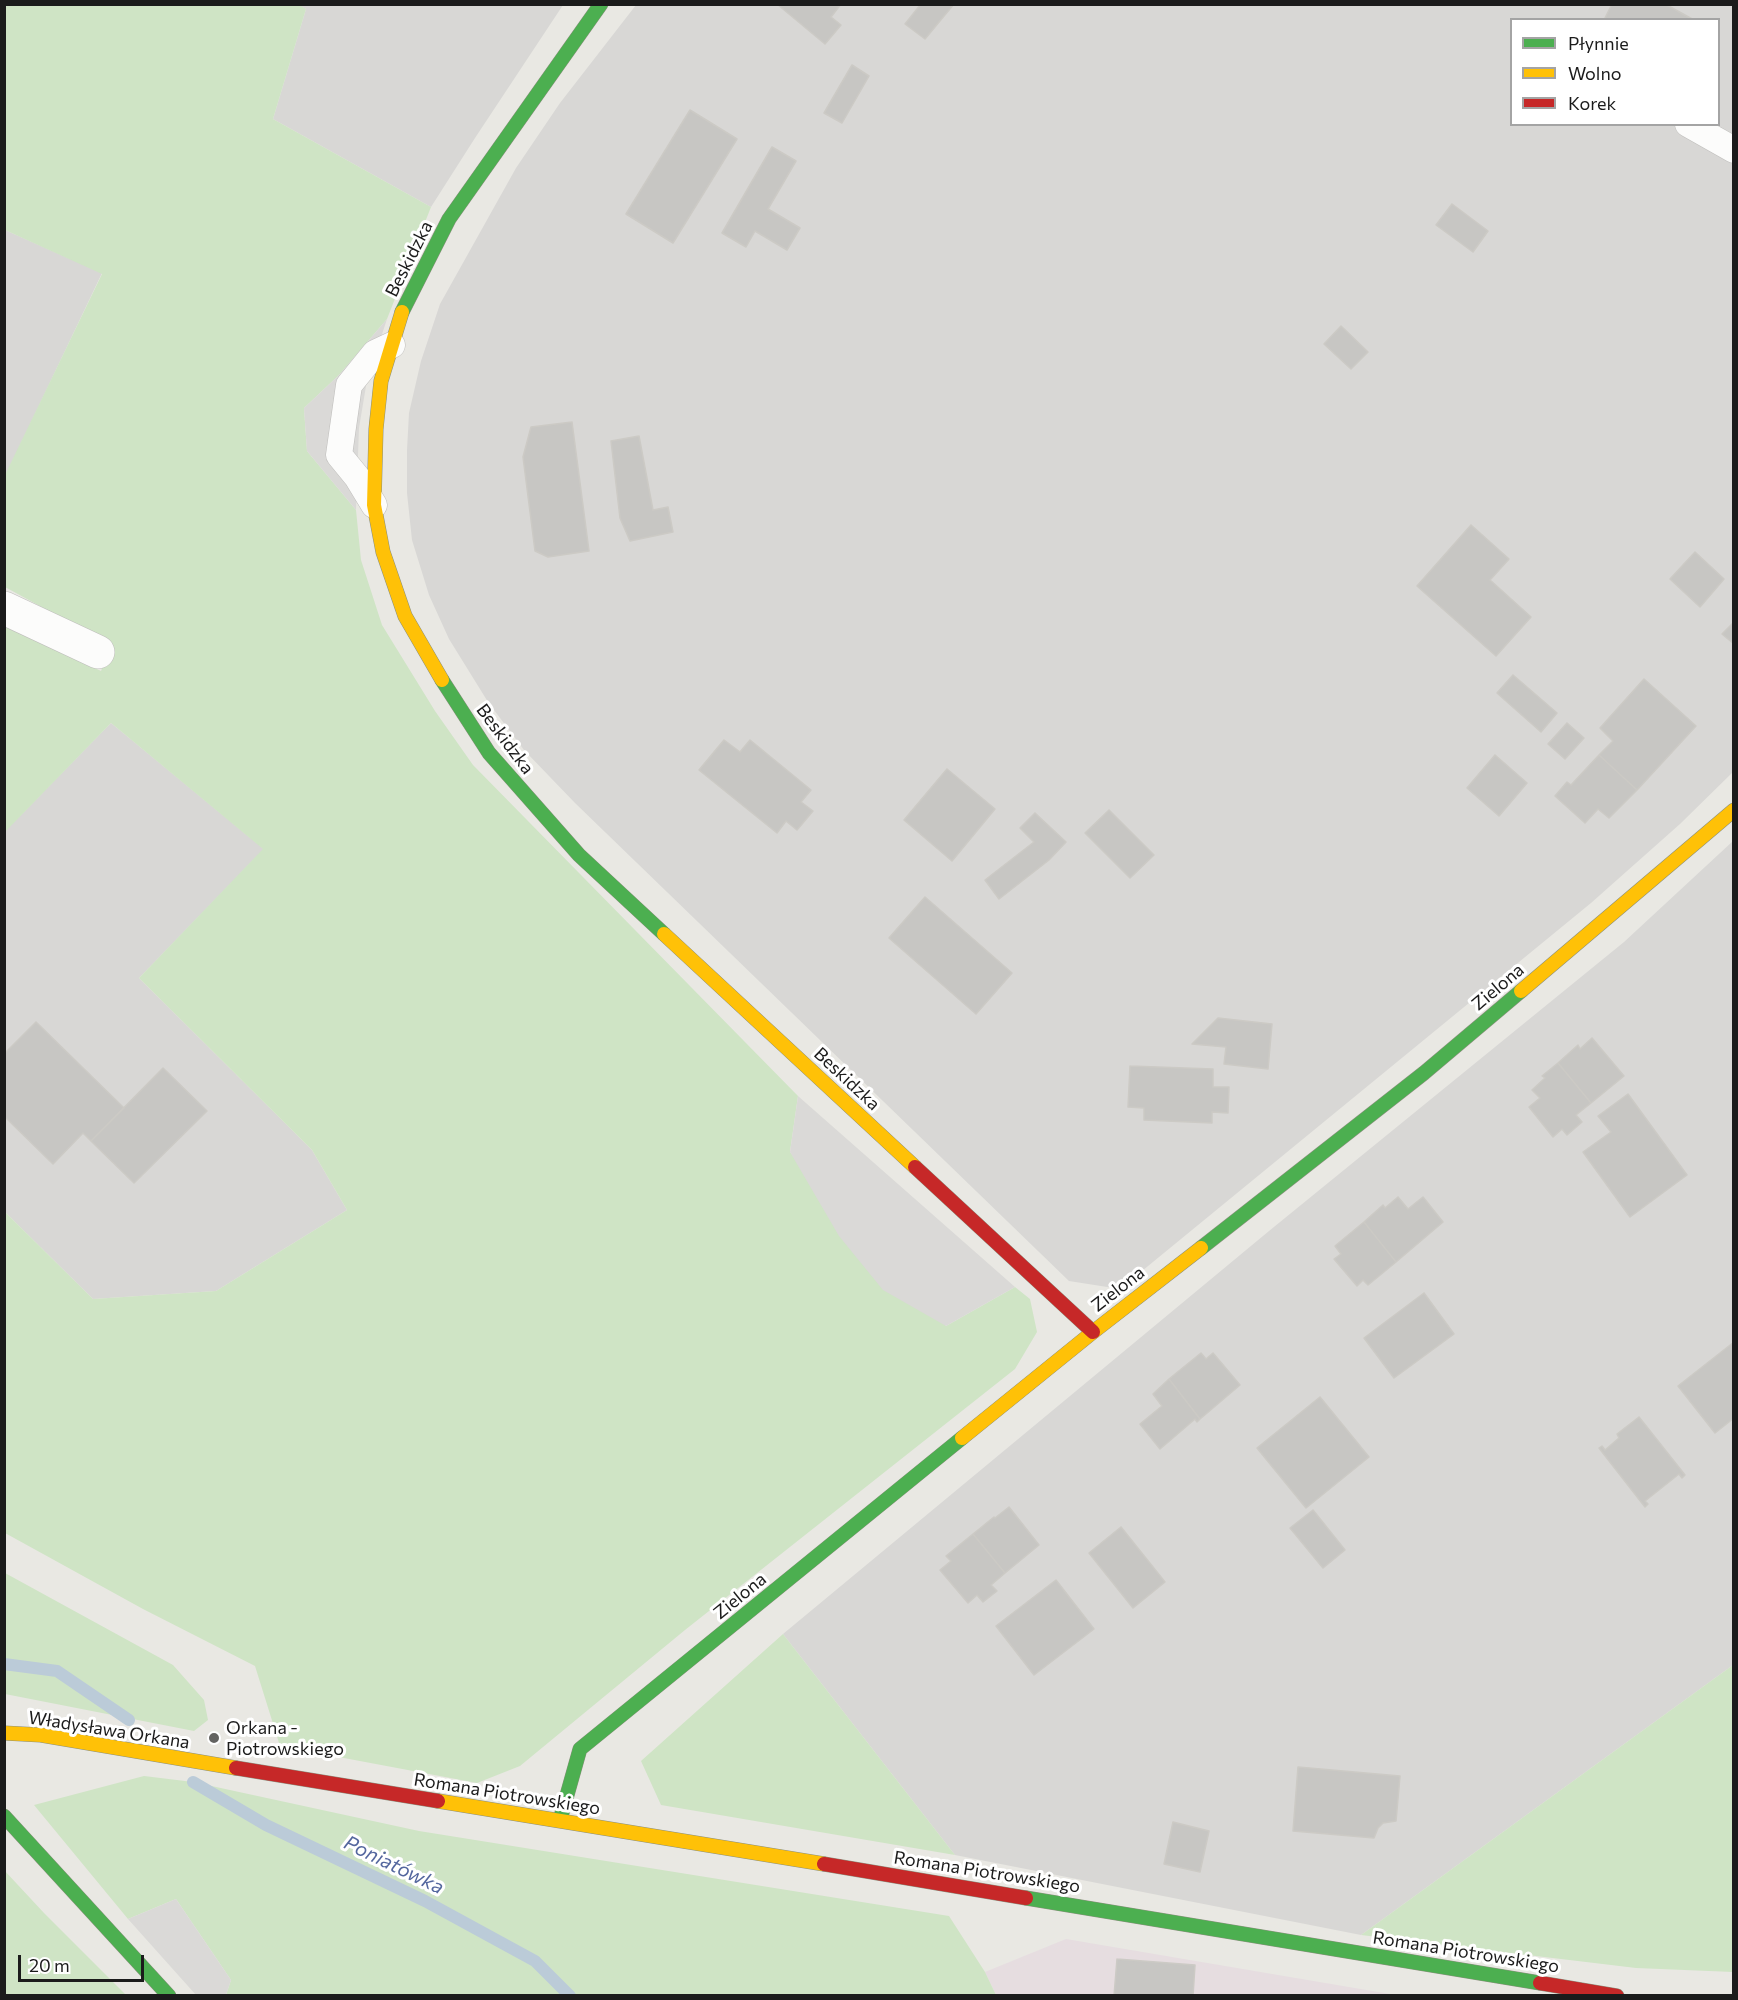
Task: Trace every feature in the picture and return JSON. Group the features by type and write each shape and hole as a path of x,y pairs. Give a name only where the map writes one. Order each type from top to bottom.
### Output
{"street":[{"name":"Beskidzka","path":"601,4 449,219 400,316 381,381 376,429 374,505 383,552 405,616 489,753 579,855 1094,1332"},
{"path":"4,608 98,652"},
{"name":"Zielona","path":"561,1820 580,1749 1094,1332 1424,1073 1734,810"},
{"name":"Władysława Orkana","path":"4,1733 40,1735 350,1788"},
{"name":"Romana Piotrowskiego","path":"350,1788 561,1820 1617,1995"},
{"path":"4,1816 169,1995"}],"lane":[{"path":"1692,126 1734,150"},
{"path":"374,505 357,477 339,455 349,385 375,354 392,345"}],"shaded area":[{"path":"298,5 563,5 431,207 273,119 306,9"},
{"path":"636,5 1733,5 1733,772 1680,824 1591,903 1120,1289 1069,1281 575,803 524,750 488,702 449,639 429,595 412,540 407,493 409,413 421,361 440,304 516,168 560,103"},
{"path":"5,230 102,273 5,477"},
{"path":"387,319 367,380 359,428 356,510 307,451 304,408 339,375"},
{"path":"111,723 264,849 139,978 312,1150 347,1210 216,1291 93,1299 5,1212 4,832"},
{"path":"1733,841 1733,1665 1361,1935 955,1855 783,1634 1269,1231 1624,942"},
{"path":"798,1096 1015,1287 946,1326 883,1290 839,1236 790,1152"},
{"path":"176,1899 231,1980 226,1995 196,1995 128,1919"},
{"path":"1066,1939 1396,1995 996,1995 985,1972"}],"green space":[{"path":"298,4 306,9 273,119 431,207 387,319 339,375 304,408 307,451 356,510 361,560 382,625 435,711 473,765 798,1096 790,1152 946,1326 1015,1287 1030,1299 1037,1332 1015,1369 685,1630 520,1766 477,1783 280,1746 255,1666 143,1609 5,1533 5,1212 93,1299 216,1291 347,1210 312,1150 139,978 263,849 111,723 5,832 5,625 101,671 111,645 5,587 4,477 102,274 5,230 5,5"},
{"path":"5,1573 173,1665 204,1700 208,1720 194,1731 5,1694"},
{"path":"783,1634 955,1855 661,1805 641,1761"},
{"path":"1733,1665 1733,1972 1636,1968 1361,1935"},
{"path":"144,1776 193,1782 419,1831 949,1916 985,1972 996,1995 226,1995 231,1980 176,1899 128,1919 34,1805"},
{"path":"4,1870 44,1913 126,1995 5,1995"}],"building":[{"path":"777,4 841,4 831,17 841,25 825,44"},
{"path":"921,4 954,4 925,39 905,24"},
{"path":"1612,4 1665,4 1690,18 1605,18"},
{"path":"852,65 869,76 842,123 824,113"},
{"path":"690,110 737,139 673,243 626,214"},
{"path":"772,147 796,161 768,209 800,228 787,250 755,231 746,247 722,233"},
{"path":"1452,204 1488,231 1473,252 1436,225"},
{"path":"1341,326 1368,352 1351,369 1324,344"},
{"path":"572,422 589,551 548,557 535,551 523,457 531,427"},
{"path":"639,436 653,510 668,507 673,532 630,541 620,518 611,441"},
{"path":"1471,525 1509,559 1490,580 1531,617 1496,656 1417,586"},
{"path":"1695,552 1724,579 1700,607 1670,579"},
{"path":"1734,622 1734,644 1722,634"},
{"path":"1513,675 1557,713 1541,732 1497,693"},
{"path":"1644,679 1696,726 1637,790 1599,755 1613,741 1600,728"},
{"path":"1567,723 1584,738 1565,759 1548,744"},
{"path":"724,740 740,752 750,740 811,790 801,802 813,811 797,830 786,821 777,833 699,770"},
{"path":"1495,755 1527,783 1499,816 1467,788"},
{"path":"1599,755 1637,790 1609,818 1598,809 1585,823 1555,796 1567,782 1571,785"},
{"path":"947,769 995,809 952,861 904,820"},
{"path":"1109,810 1154,855 1130,878 1085,833"},
{"path":"1035,813 1066,842 1049,860 999,899 985,880 1034,842 1020,828"},
{"path":"925,897 1012,973 976,1014 889,938"},
{"path":"1218,1018 1272,1024 1268,1069 1224,1064 1226,1047 1192,1044"},
{"path":"36,1022 124,1108 91,1141 83,1133 53,1164 4,1116 4,1054"},
{"path":"1592,1038 1624,1076 1591,1103 1558,1063 1578,1045 1580,1049"},
{"path":"1558,1063 1591,1103 1576,1115 1582,1122 1567,1135 1562,1129 1553,1137 1529,1107 1540,1098 1532,1090 1545,1078 1542,1076"},
{"path":"1130,1066 1213,1069 1213,1087 1229,1087 1228,1113 1212,1112 1212,1123 1144,1120 1144,1108 1128,1107"},
{"path":"163,1068 207,1111 134,1183 91,1141"},
{"path":"1628,1094 1687,1175 1630,1217 1583,1152 1611,1132 1598,1116"},
{"path":"1398,1197 1408,1209 1423,1197 1443,1222 1396,1262 1364,1222 1383,1205 1385,1208"},
{"path":"1364,1222 1396,1262 1368,1285 1363,1280 1357,1286 1334,1259 1341,1254 1335,1246"},
{"path":"1424,1293 1454,1334 1394,1378 1364,1338"},
{"path":"1734,1342 1734,1418 1715,1433 1678,1386"},
{"path":"1201,1353 1206,1359 1213,1353 1240,1385 1200,1419 1169,1379"},
{"path":"1169,1379 1200,1419 1197,1422 1195,1419 1160,1449 1140,1424 1162,1406 1153,1394"},
{"path":"1320,1397 1369,1457 1306,1508 1257,1448"},
{"path":"1639,1417 1685,1475 1682,1478 1679,1474 1645,1501 1648,1504 1645,1507 1599,1448 1602,1446 1605,1450 1619,1438 1617,1434"},
{"path":"1009,1507 1039,1545 1005,1573 973,1534"},
{"path":"1313,1510 1345,1550 1323,1568 1290,1528"},
{"path":"1121,1527 1165,1582 1133,1608 1089,1553"},
{"path":"973,1534 1005,1573 991,1585 997,1591 983,1602 977,1595 968,1603 940,1570 951,1561 946,1556"},
{"path":"1056,1580 1094,1629 1034,1675 996,1626"},
{"path":"1298,1767 1400,1776 1396,1821 1383,1823 1374,1838 1293,1831"},
{"path":"1173,1822 1209,1831 1200,1872 1164,1864"},
{"path":"1117,1959 1195,1965 1193,1996 1114,1996"}],"waterway":[{"name":"Poniatówka","path":"4,1664 57,1671 129,1720"},
{"name":"Poniatówka","path":"193,1782 266,1825 425,1901 535,1961 570,1996"}],"traffic: fast":[{"path":"402,312 449,219 601,4"},
{"path":"442,680 489,753 579,855 664,934"},
{"path":"1201,1248 1424,1073 1521,991"},
{"path":"560,1820 580,1749 962,1438"},
{"path":"4,1816 169,1996"},
{"path":"1026,1898 1540,1983"}],"traffic: slow":[{"path":"402,312 381,381 376,429 374,505 383,552 405,616 442,680"},
{"path":"1521,991 1734,810"},
{"path":"664,934 915,1167"},
{"path":"962,1438 1201,1248"},
{"path":"4,1733 41,1735 236,1768"},
{"path":"438,1801 824,1864"}],"traffic: jam":[{"path":"915,1167 1093,1332"},
{"path":"236,1768 438,1801"},
{"path":"824,1864 1026,1898"},
{"path":"1540,1983 1617,1996"}],"place":[{"name":"Orkana - Piotrowskiego","path":"214,1738"}]}
